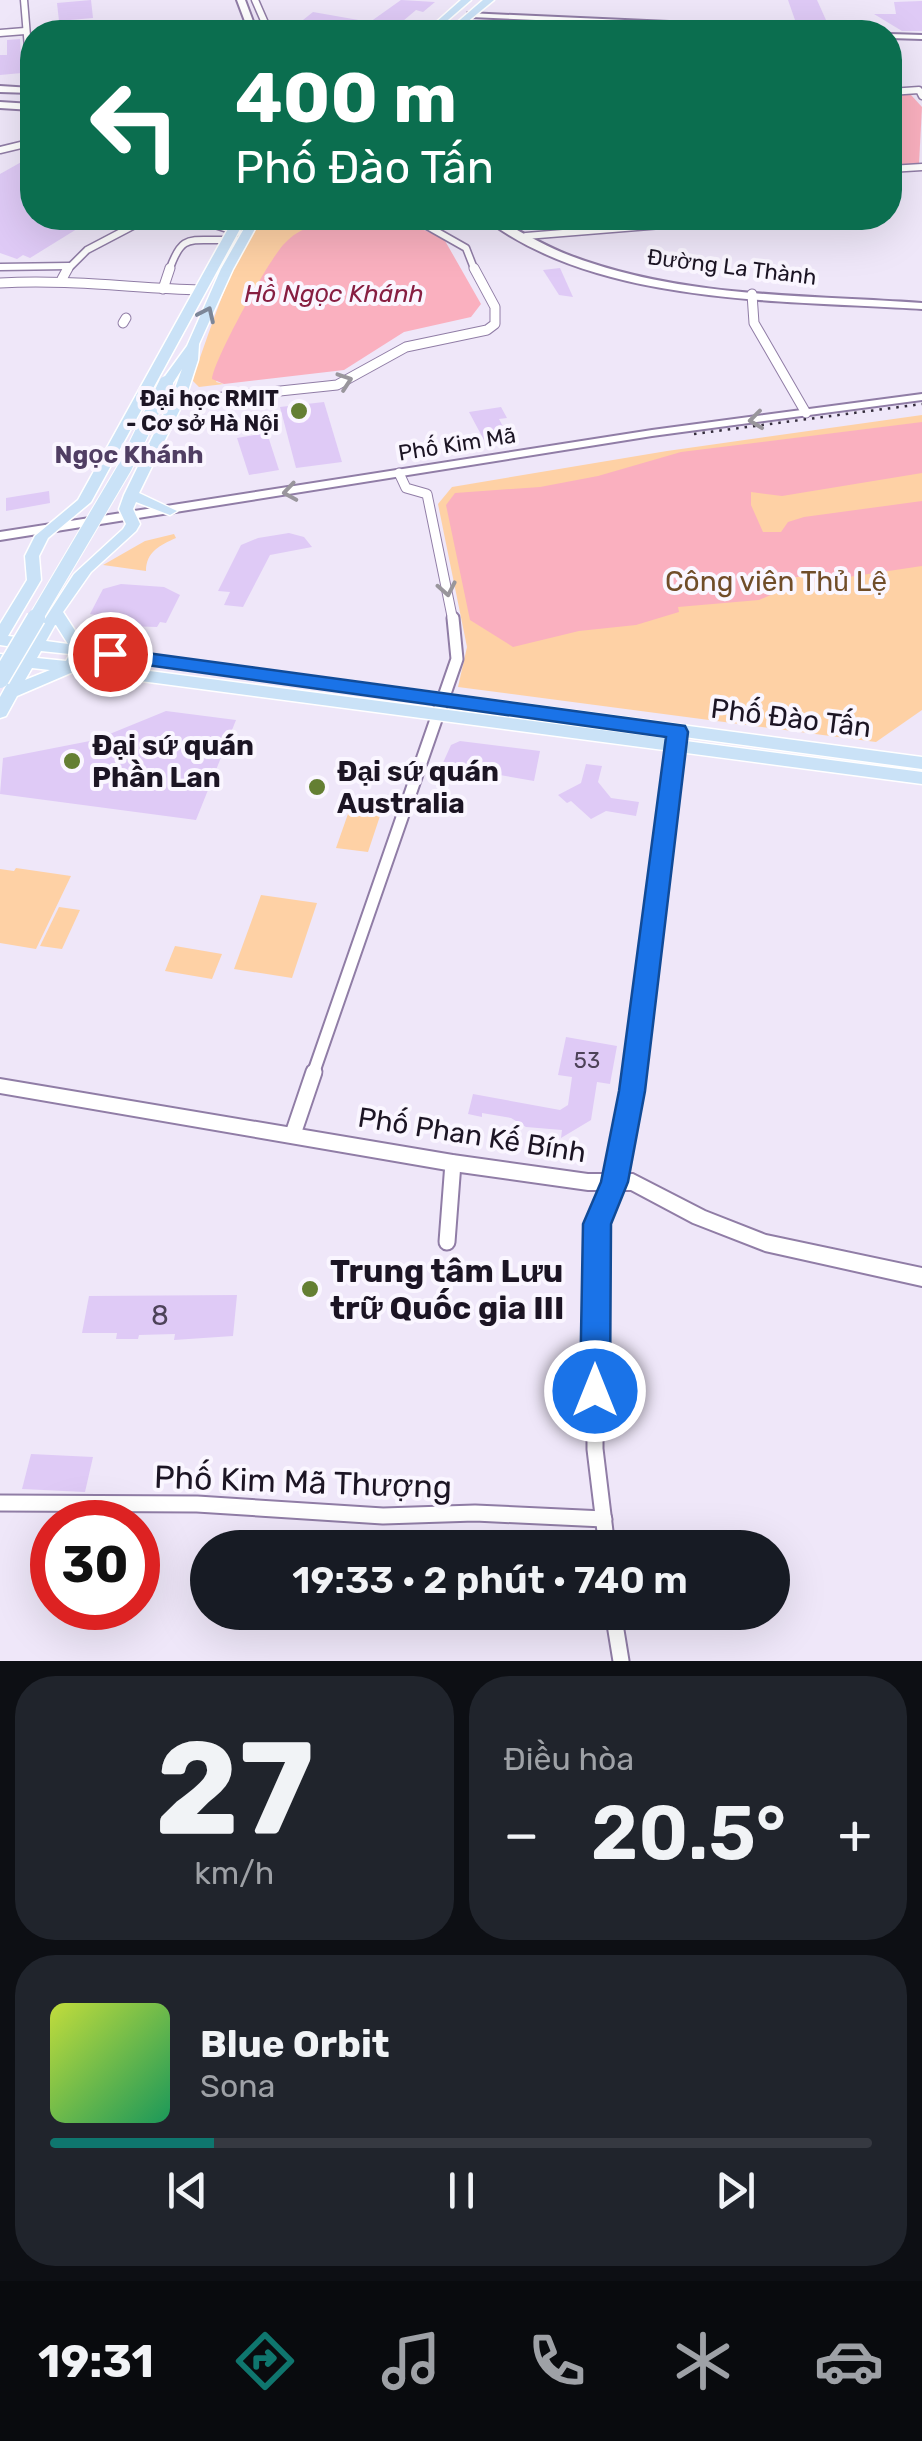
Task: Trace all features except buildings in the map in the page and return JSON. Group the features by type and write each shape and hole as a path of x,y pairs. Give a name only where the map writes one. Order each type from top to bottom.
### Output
{"main road":[{"path":"443,20 466,0"},
{"path":"466,20 489,0"},
{"path":"452,12 558,20"},
{"path":"506,20 517,18"},
{"name":"Đường La Thành","path":"514,230 555,254 582,264 661,282 752,294 922,306"},
{"path":"0,638 34,580 32,555 46,530 84,502 146,383 237,231"},
{"path":"0,712 6,686 166,384 193,344 237,231"},
{"path":"166,384 172,343"},
{"path":"6,686 28,663 75,582 100,552 127,537 133,524 127,517 134,489 179,397 192,360 193,344"},
{"name":"Phố Kim Mã","path":"0,536 922,397"},
{"path":"96,483 106,491 134,489 170,510"},
{"path":"34,580 56,575 75,582"},
{"path":"6,686 71,667 80,650 57,614"},
{"name":"Phố Đào Tấn","path":"0,638 442,709 677,738 922,762"},
{"name":"Phố Đào Tấn","path":"0,659 343,694"},
{"name":"Phố Đào Tấn","path":"677,738 922,778"},
{"name":"Phố Phan Kế Bính","path":"0,1086 453,1164 588,1182 641,1184 699,1217 766,1243 922,1277"}],"street":[{"path":"242,4 256,3"},
{"path":"62,279 69,266 126,230"},
{"path":"179,397 233,397 348,383 406,347 487,330 496,324 495,307 484,292 466,248 434,230"},
{"path":"526,236 600,230"},
{"path":"163,289 178,246 184,241 237,231"},
{"path":"0,268 69,266"},
{"path":"0,283 62,279 104,287 200,290"},
{"path":"752,294 754,323 806,413"},
{"path":"293,1134 372,896 458,658 426,494 406,488 398,473"},
{"path":"605,1530 595,1449 595,1246 601,1208 615,1182 634,1075 677,738"},
{"path":"447,1242 453,1164"},
{"name":"Phố Kim Mã Thượng","path":"0,1503 197,1504 383,1516 475,1514 604,1519"},
{"path":"615,1630 621,1661"}],"green space":[{"path":"255,230 319,230 216,382 224,384 199,387 193,381 194,374 244,247"},
{"name":"Công viên Thủ Lệ","path":"922,415 922,710 876,742 458,687 467,647 438,504 452,487 667,451"},
{"path":"174,534 176,538 151,554 146,571 103,565 145,541"},
{"path":"349,811 380,816 368,852 336,848"},
{"path":"0,869 71,876 36,949 0,943"},
{"path":"261,895 317,903 292,978 234,969"},
{"path":"59,907 80,910 62,949 40,946"},
{"path":"175,946 222,954 212,979 165,971"}],"water":[{"path":"902,95 911,95 922,107 919,164 902,164"},
{"name":"Hồ Ngọc Khánh","path":"424,230 444,239 481,304 471,317 404,332 344,370 224,384 212,379 222,352 267,268 297,233"},
{"path":"922,422 922,473 782,496 751,492 751,505 763,532 781,532 788,522 804,517 922,501 922,566 808,583 804,577 783,577 776,583 780,591 759,600 678,607 679,612 636,625 579,631 513,647 470,620 446,505 455,493 540,487 598,476 681,452"}],"railway":[{"path":"694,434 922,404"}],"place":[{"name":"Đại học RMIT - Cơ sở Hà Nội","path":"299,411"},
{"name":"Đại sứ quán Phần Lan","path":"72,761"},
{"name":"Đại sứ quán Australia","path":"317,787"},
{"name":"Trung tâm Lưu trữ Quốc gia III","path":"310,1289"}],"district":[{"name":"Ngọc Khánh","path":"129,454"}],"route":[{"path":"110,654 678,732 632,1091 615,1182 597,1224 595,1391"}]}
